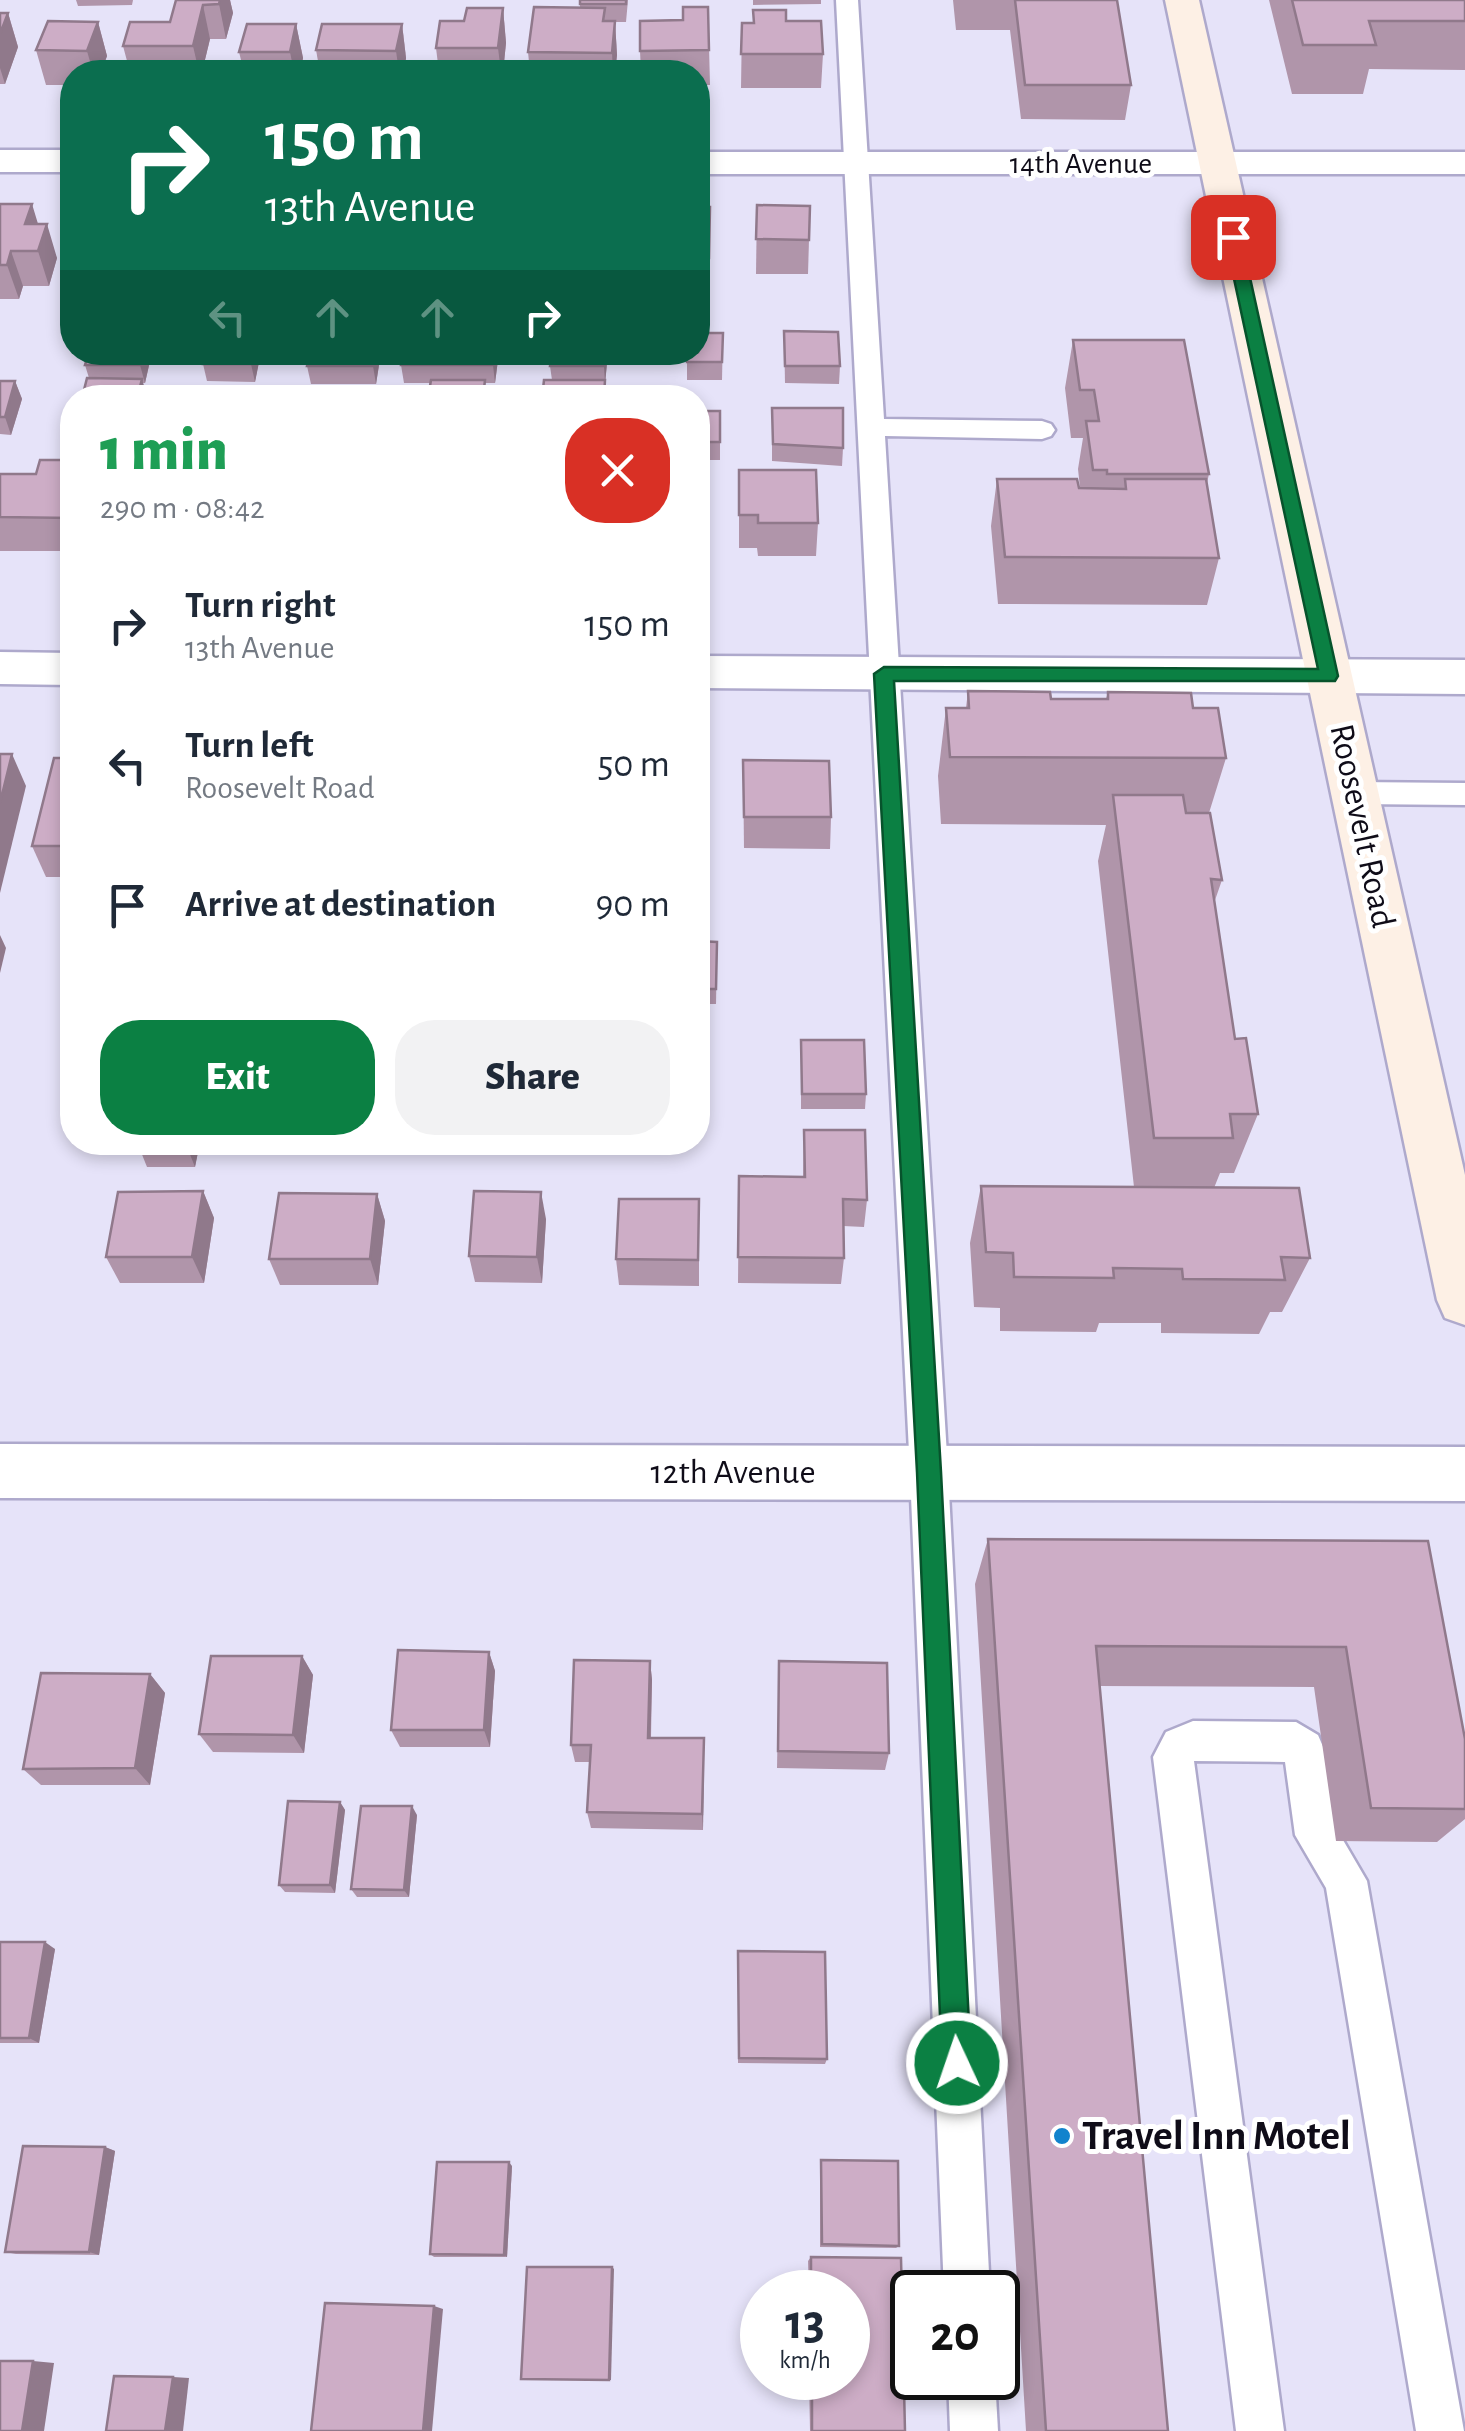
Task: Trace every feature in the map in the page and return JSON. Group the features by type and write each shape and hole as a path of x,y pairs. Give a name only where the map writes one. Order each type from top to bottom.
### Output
{"main road":[{"name":"Roosevelt Road","path":"1182,0 1464,1289"}],"street":[{"path":"0,161 60,162"},
{"name":"14th Avenue","path":"710,163 1465,163"},
{"path":"0,668 60,669"},
{"path":"710,672 1465,677"},
{"name":"12th Avenue","path":"0,1471 1465,1474"}],"lane":[{"path":"847,0 929,1472 967,2270"},
{"path":"870,427 1042,430"},
{"path":"1354,793 1465,794"},
{"path":"1260,2431 1173,1758 1180,1746 1192,1742 1296,1742 1320,1790 1316,1836 1346,1881 1440,2431"},
{"path":"973,2400 974,2431"}],"building":[{"path":"176,0 220,0 219,4 203,5 193,46 123,46 130,22 170,22"},
{"path":"580,0 626,0 626,4 580,4"},
{"path":"1015,0 1117,0 1131,85 1025,85"},
{"path":"1292,0 1465,0 1465,21 1369,21 1376,45 1303,45"},
{"path":"534,7 605,8 603,21 615,21 612,53 528,52"},
{"path":"683,7 708,7 709,50 640,51 640,21 683,20"},
{"path":"467,8 503,8 498,48 436,48 440,21 464,21"},
{"path":"753,10 786,10 786,21 821,21 823,54 741,54 742,23 754,23"},
{"path":"0,13 8,13 0,34"},
{"path":"48,21 98,22 87,51 36,50"},
{"path":"247,24 296,24 290,52 239,52"},
{"path":"322,24 402,24 396,51 316,50"},
{"path":"0,204 32,204 25,224 47,224 38,251 11,251 7,265 0,265"},
{"path":"757,205 810,206 809,240 756,239"},
{"path":"784,331 838,332 840,366 785,366"},
{"path":"710,333 723,333 722,362 710,362"},
{"path":"1073,340 1184,340 1209,474 1107,474 1107,470 1093,470 1086,421 1099,421 1094,390 1080,390"},
{"path":"307,365 373,365 373,366"},
{"path":"87,378 142,379 140,385 85,385"},
{"path":"431,380 485,380 484,385 430,385"},
{"path":"544,380 605,380 605,385 543,385"},
{"path":"0,381 15,381 5,417 0,417"},
{"path":"772,408 843,408 843,448 773,444"},
{"path":"710,411 720,411 720,442 710,442"},
{"path":"40,460 60,460 60,518 0,517 0,474 36,474"},
{"path":"739,470 816,470 818,523 758,523 758,515 739,515"},
{"path":"997,479 1077,479 1079,488 1126,489 1125,479 1206,479 1219,558 1005,557"},
{"path":"968,691 1050,692 1051,699 1108,699 1108,692 1191,693 1193,708 1218,708 1226,758 950,757 946,708 969,708"},
{"path":"0,754 12,754 0,803"},
{"path":"54,758 60,758 60,846 32,846"},
{"path":"743,760 829,761 831,817 744,817"},
{"path":"1113,795 1183,795 1186,813 1210,813 1222,880 1211,879 1235,1039 1246,1038 1258,1114 1230,1114 1233,1138 1154,1138"},
{"path":"710,942 717,942 716,989 710,989"},
{"path":"801,1040 864,1040 866,1094 802,1094"},
{"path":"804,1130 865,1130 867,1200 843,1199 844,1258 738,1257 739,1176 805,1177"},
{"path":"981,1186 1299,1188 1310,1258 1281,1257 1285,1280 1183,1279 1182,1269 1113,1268 1114,1278 1014,1277 1013,1253 986,1252"},
{"path":"203,1191 192,1257 106,1257 118,1192"},
{"path":"474,1191 541,1192 537,1257 469,1256"},
{"path":"279,1193 377,1194 370,1259 269,1259"},
{"path":"619,1199 699,1199 698,1260 616,1259"},
{"name":"Travel Inn Motel","path":"988,1539 1428,1541 1465,1739 1465,1809 1371,1808 1346,1647 1096,1646 1168,2431 1046,2431"},
{"path":"398,1650 489,1652 484,1730 391,1730"},
{"path":"211,1656 302,1656 293,1735 199,1734"},
{"path":"574,1660 650,1661 648,1738 704,1738 702,1814 587,1812 591,1745 571,1745"},
{"path":"779,1661 887,1663 889,1753 778,1751"},
{"path":"41,1673 150,1674 135,1768 23,1769"},
{"path":"288,1801 340,1802 330,1885 279,1885"},
{"path":"361,1806 412,1806 404,1890 351,1889"},
{"path":"0,1942 45,1942 29,2038 0,2038"},
{"path":"738,1951 825,1952 827,2059 739,2058"},
{"path":"23,2146 105,2147 89,2252 5,2252"},
{"path":"821,2160 898,2161 899,2246 822,2244"},
{"path":"437,2162 509,2162 504,2255 430,2254"},
{"path":"811,2257 901,2258 901,2270 890,2270 890,2400 904,2400 905,2431 812,2431 812,2400 870,2400 870,2270 811,2270"},
{"path":"527,2267 612,2267 609,2380 521,2379"},
{"path":"325,2303 434,2306 423,2431 311,2431"},
{"path":"0,2361 33,2361 22,2431 0,2431"},
{"path":"114,2376 173,2377 165,2431 106,2431"}],"place":[{"name":"Travel Inn Motel","path":"1062,2136"}],"route":[{"path":"957,2063 929,1472 884,674 1329,676 1233,237"}]}
